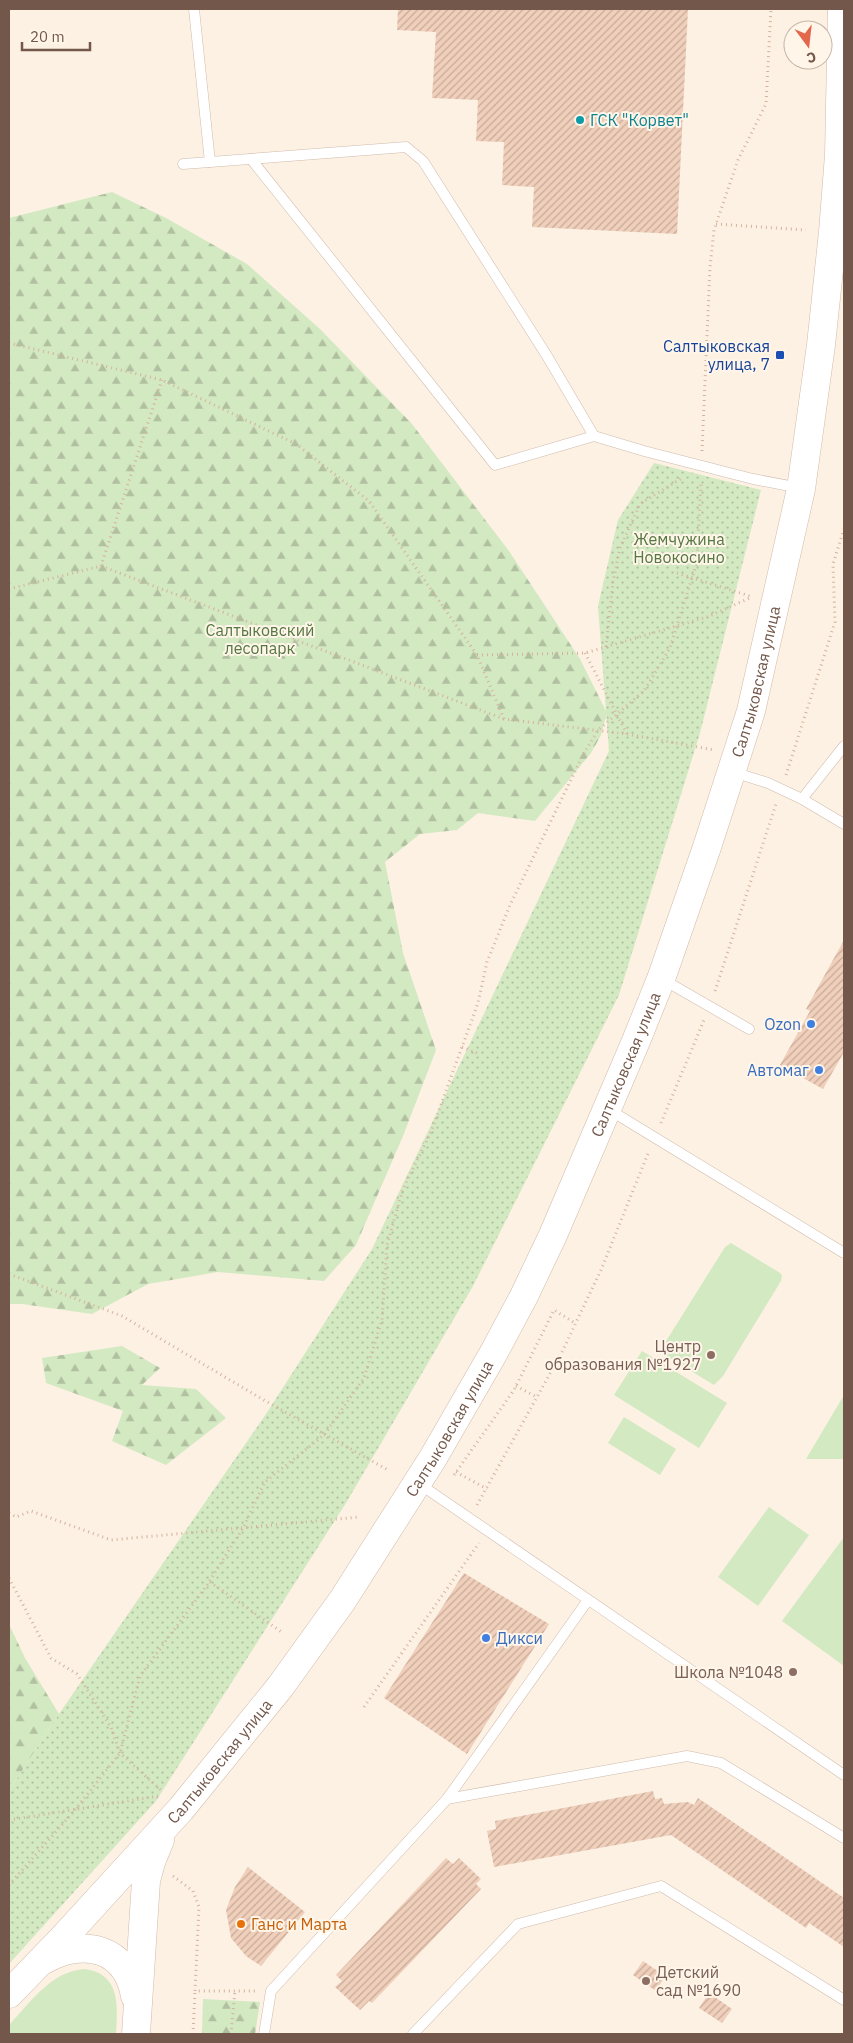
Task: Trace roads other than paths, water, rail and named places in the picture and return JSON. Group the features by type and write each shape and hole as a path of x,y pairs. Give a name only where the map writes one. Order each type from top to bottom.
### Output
{"street":[{"name":"Салтыковская улица","path":"9,1994 177,1814 273,1697 428,1490 553,1235 608,1109 661,979 751,711 800,488 832,283 839,155 842,9"},
{"path":"136,2032 146,1882 157,1845 177,1814"},
{"name":"Салтыковская улица","path":"34,1966 61,1952 73,1949 86,1948 107,1953 117,1960 131,1977 136,1997 136,2032"}],"lane":[{"path":"194,9 210,162"},
{"path":"183,164 406,147 423,161 542,348 594,436"},
{"path":"251,159 494,465 594,436 776,485 800,488"},
{"path":"802,799 844,746"},
{"path":"732,772 768,783 802,799 844,824"},
{"path":"661,979 749,1029"},
{"path":"608,1109 844,1253"},
{"path":"428,1490 844,1775"},
{"path":"264,2034 271,1991 447,1799 588,1600"},
{"path":"447,1799 687,1756 721,1763 844,1838"},
{"path":"413,2034 518,1924 661,1886 844,2000"}],"place":[{"name":"ГСК \"Корвет\"","path":"580,120"},
{"name":"Салтыковская улица, 7","path":"780,355"},
{"name":"Ozon","path":"811,1024"},
{"name":"Автомаг","path":"819,1070"},
{"name":"Центр образования №1927","path":"711,1355"},
{"name":"Дикси","path":"486,1638"},
{"name":"Школа №1048","path":"793,1672"},
{"name":"Ганс и Марта","path":"241,1924"},
{"name":"Детский сад №1690","path":"646,1981"}],"park label":[{"name":"Жемчужина Новокосино","path":"679,548"},
{"name":"Салтыковский лесопарк","path":"260,639"}]}
